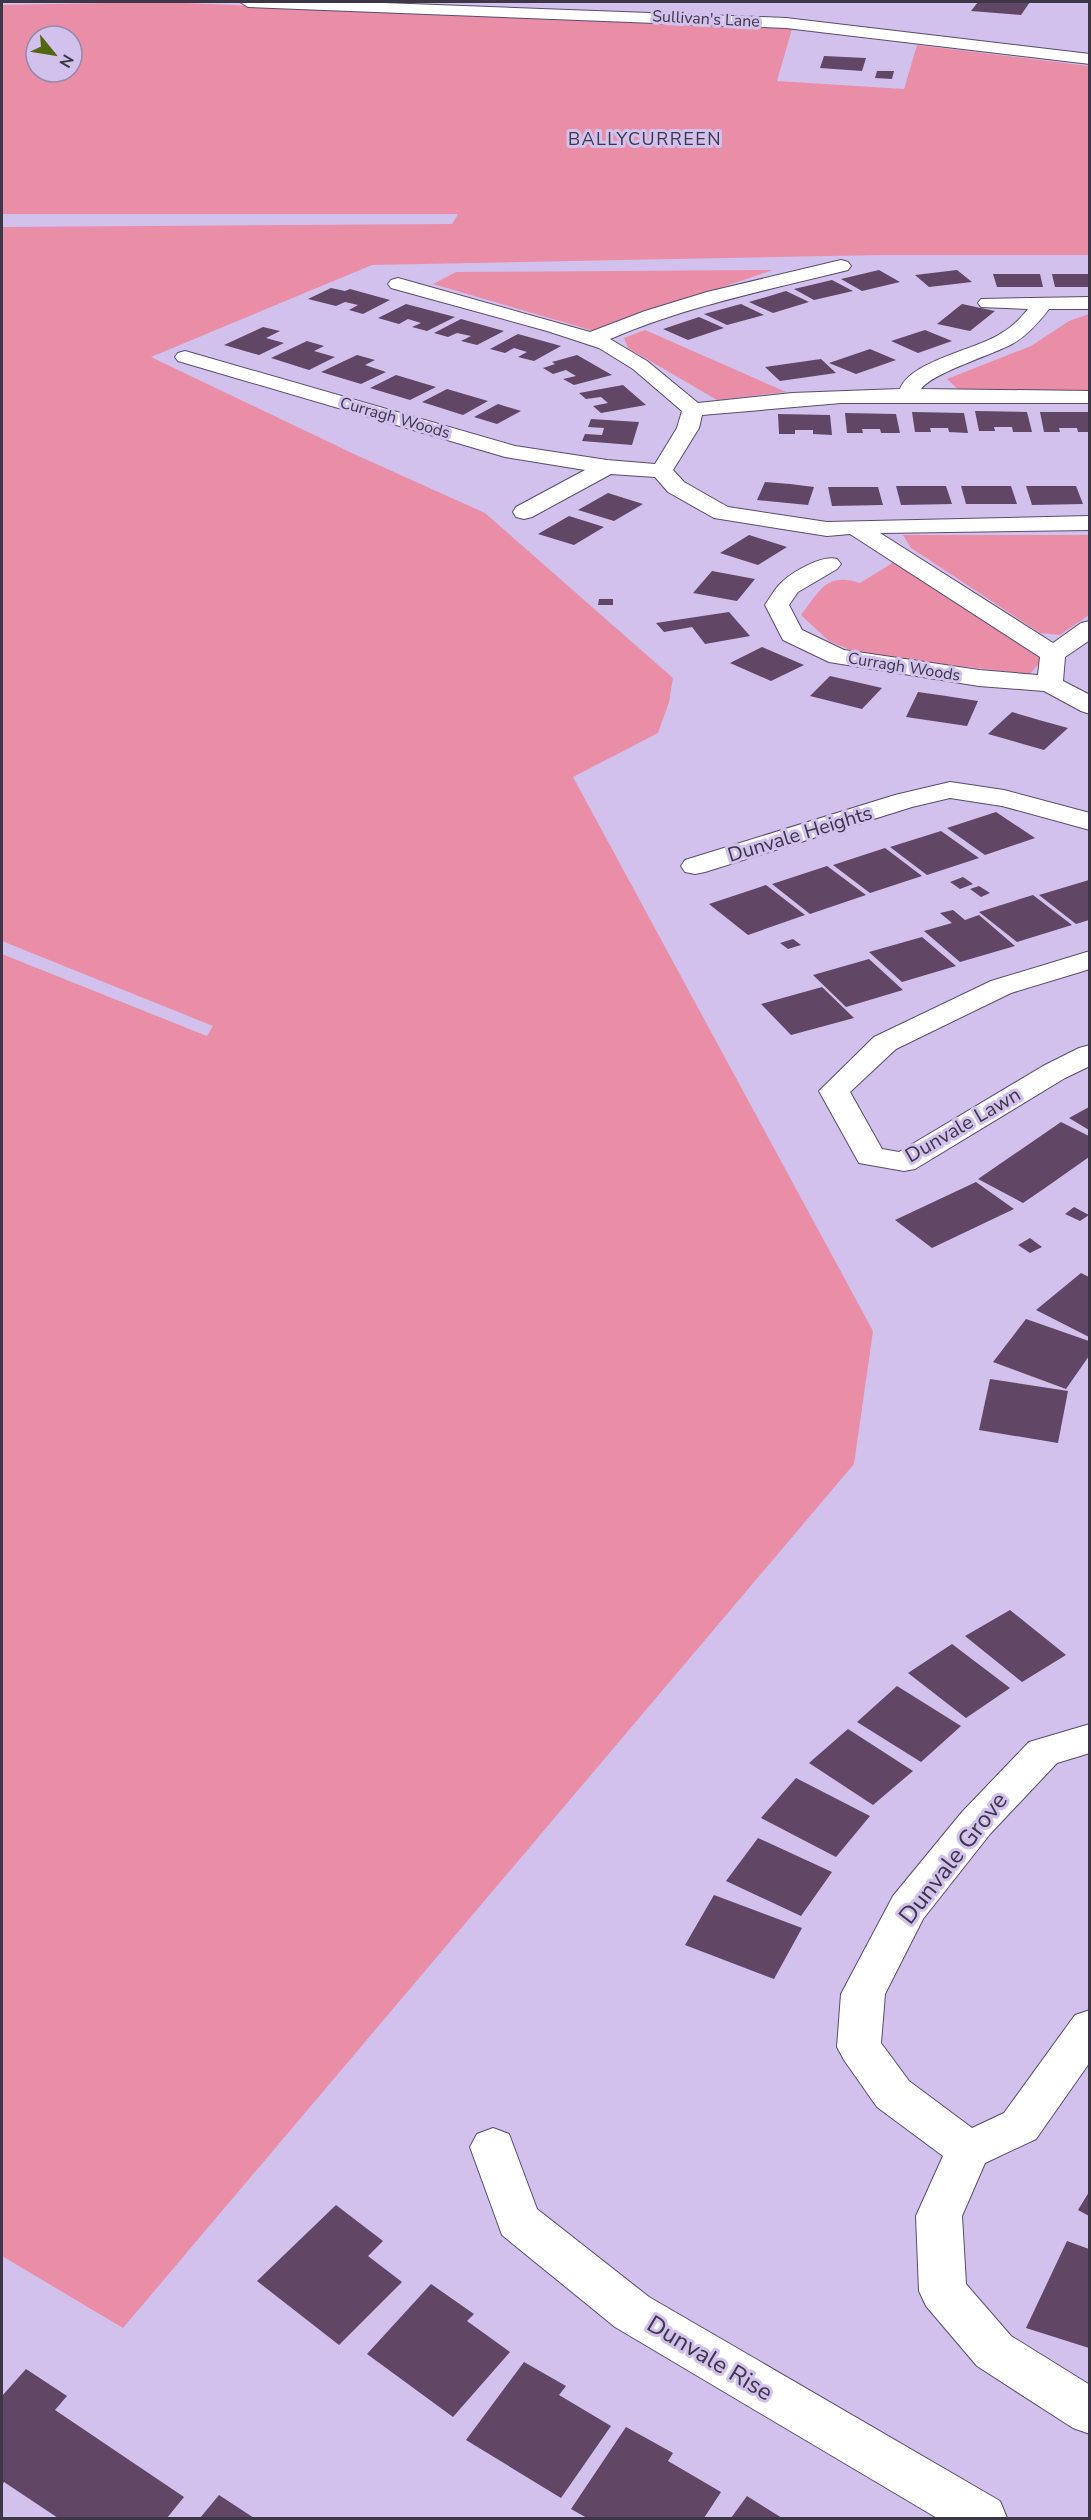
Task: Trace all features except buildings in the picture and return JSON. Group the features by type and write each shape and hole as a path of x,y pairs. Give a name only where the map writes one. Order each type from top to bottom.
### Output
{"street":[{"name":"Sullivan's Lane","path":"248,2 786,23 1089,59"},
{"path":"591,339 630,322 764,282 841,266"},
{"path":"398,284 606,344 640,365 693,410 747,402 908,396 1089,397"},
{"path":"988,303 1089,303"},
{"path":"908,396 913,383 927,374 1007,339 1029,321 1043,303"},
{"name":"Curragh Woods","path":"185,357 513,452 607,467 662,471"},
{"path":"693,410 688,428 662,471 676,487 722,513 827,529 1089,523"},
{"path":"524,512 607,467"},
{"path":"854,527 1053,654"},
{"name":"Curragh Woods","path":"829,564 790,587 777,605 792,635 838,657 979,678 1050,684 1089,706"},
{"path":"1050,684 1053,654 1089,628"},
{"name":"Dunvale Heights","path":"695,866 904,801 950,790 1004,798 1089,822"},
{"name":"Dunvale Lawn","path":"1089,960 1001,987 885,1043 834,1091 870,1156 904,1162 1054,1072 1089,1054"},
{"name":"Dunvale Grove","path":"968,2150 893,2094 859,2047 863,1994 908,1908 976,1823 1042,1752 1089,1738"},
{"path":"1089,2027 1020,2126 968,2150 939,2216 943,2291 994,2351 1089,2412"},
{"name":"Dunvale Rise","path":"493,2146 518,2221 632,2312 981,2518"}],"shaded area":[{"path":"160,2 792,29 777,81 904,89 917,45 1089,66 1089,255 882,255 372,265 151,357 354,454 485,513 673,678 669,702 658,733 573,777 873,1331 854,1464 123,2328 2,2256 2,954 207,1036 213,1026 2,941 2,227 452,224 458,214 2,214 2,5"},
{"path":"773,270 594,331 433,284 456,272"},
{"path":"1089,314 1089,393 960,391 947,379 1031,346 1069,321"},
{"path":"645,330 786,392 717,400 628,348 624,338"},
{"path":"903,535 1089,535 1089,615 1060,635 1040,633 911,548"},
{"path":"894,562 1043,659 1030,674 863,655 829,641 801,615 819,591 831,582 848,580 860,583"}],"district":[{"name":"BALLYCURREEN","path":"645,139"}]}
